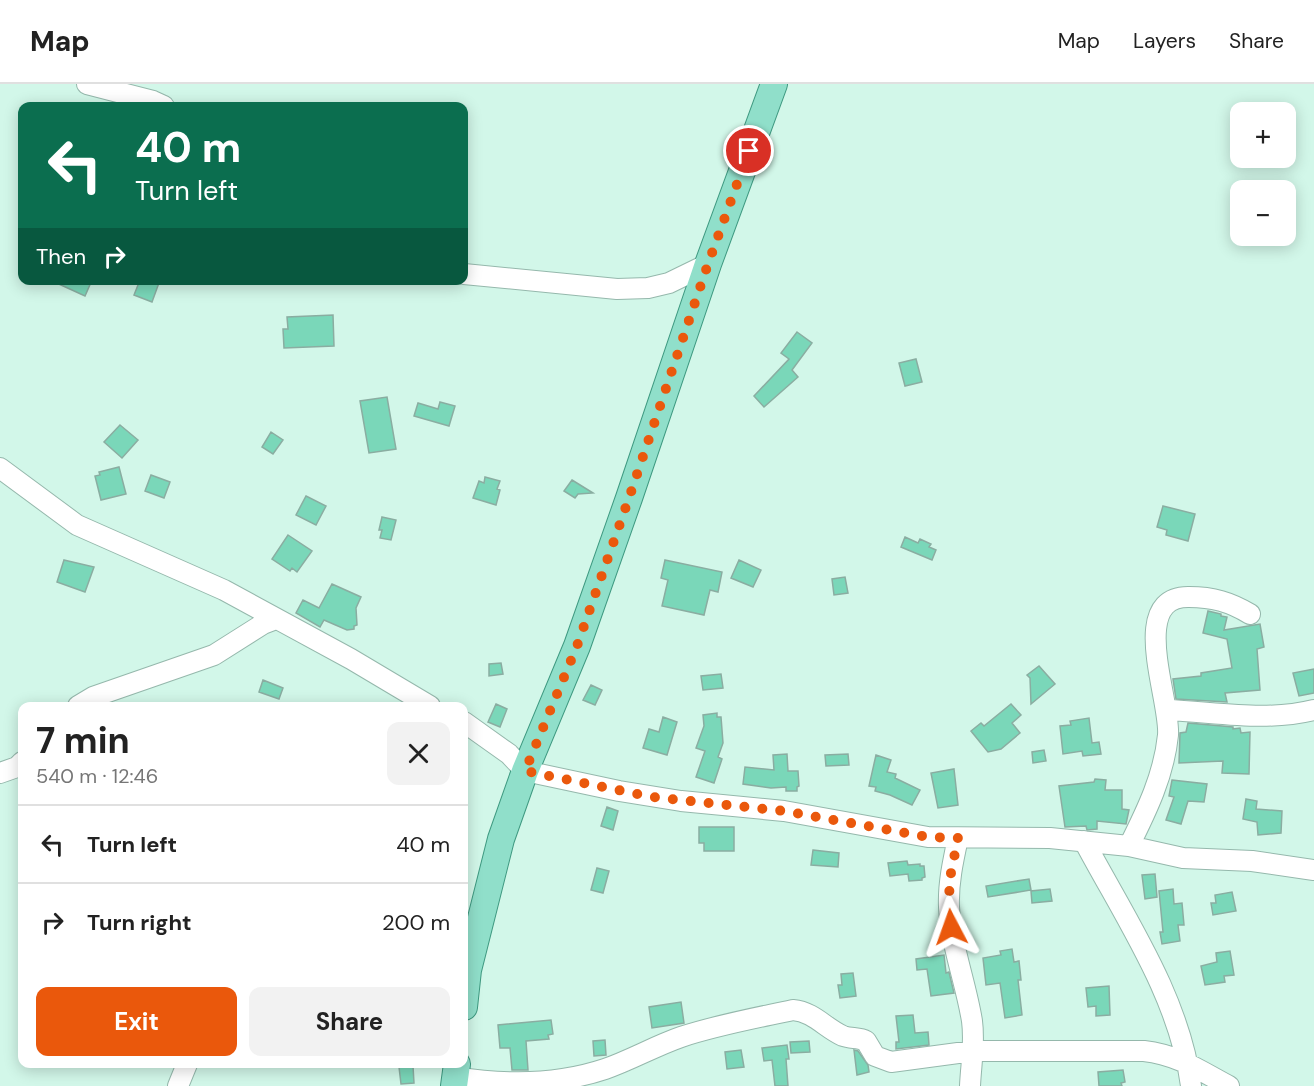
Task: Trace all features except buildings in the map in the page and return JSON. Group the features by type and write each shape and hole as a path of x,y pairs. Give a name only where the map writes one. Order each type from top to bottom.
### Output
{"main road":[{"path":"468,970 501,839 525,771 577,646 708,264 774,84"}],"street":[{"path":"87,84 154,102"},
{"path":"468,274 617,289 648,288 669,283 708,264"},
{"path":"0,468 76,525 224,590 423,702"},
{"path":"1129,846 1159,777 1168,732 1167,710 1155,633 1162,608 1171,600 1197,597 1222,600 1250,614"},
{"path":"85,702 93,697 214,655 263,624 276,619"},
{"path":"1167,710 1276,716 1314,710"},
{"path":"468,725 510,754 525,771 652,797 784,811 928,837 1018,837 1084,841 1129,846 1183,858 1252,861 1314,870"},
{"path":"958,838 949,883 949,908 972,1022 973,1051 970,1086"},
{"path":"1084,841 1142,946 1162,990 1187,1062 1199,1083 1229,1086"},
{"path":"456,1075 483,1082 522,1083 572,1078 605,1069 683,1036 793,1010 814,1016 842,1035 866,1041 875,1056 883,1061 891,1062 973,1051 1144,1051 1164,1053 1187,1062"},
{"path":"178,1086 185,1068"}],"route":[{"path":"749,151 577,646 525,771 652,797 784,811 928,837 958,838 949,883 951,927"}]}
